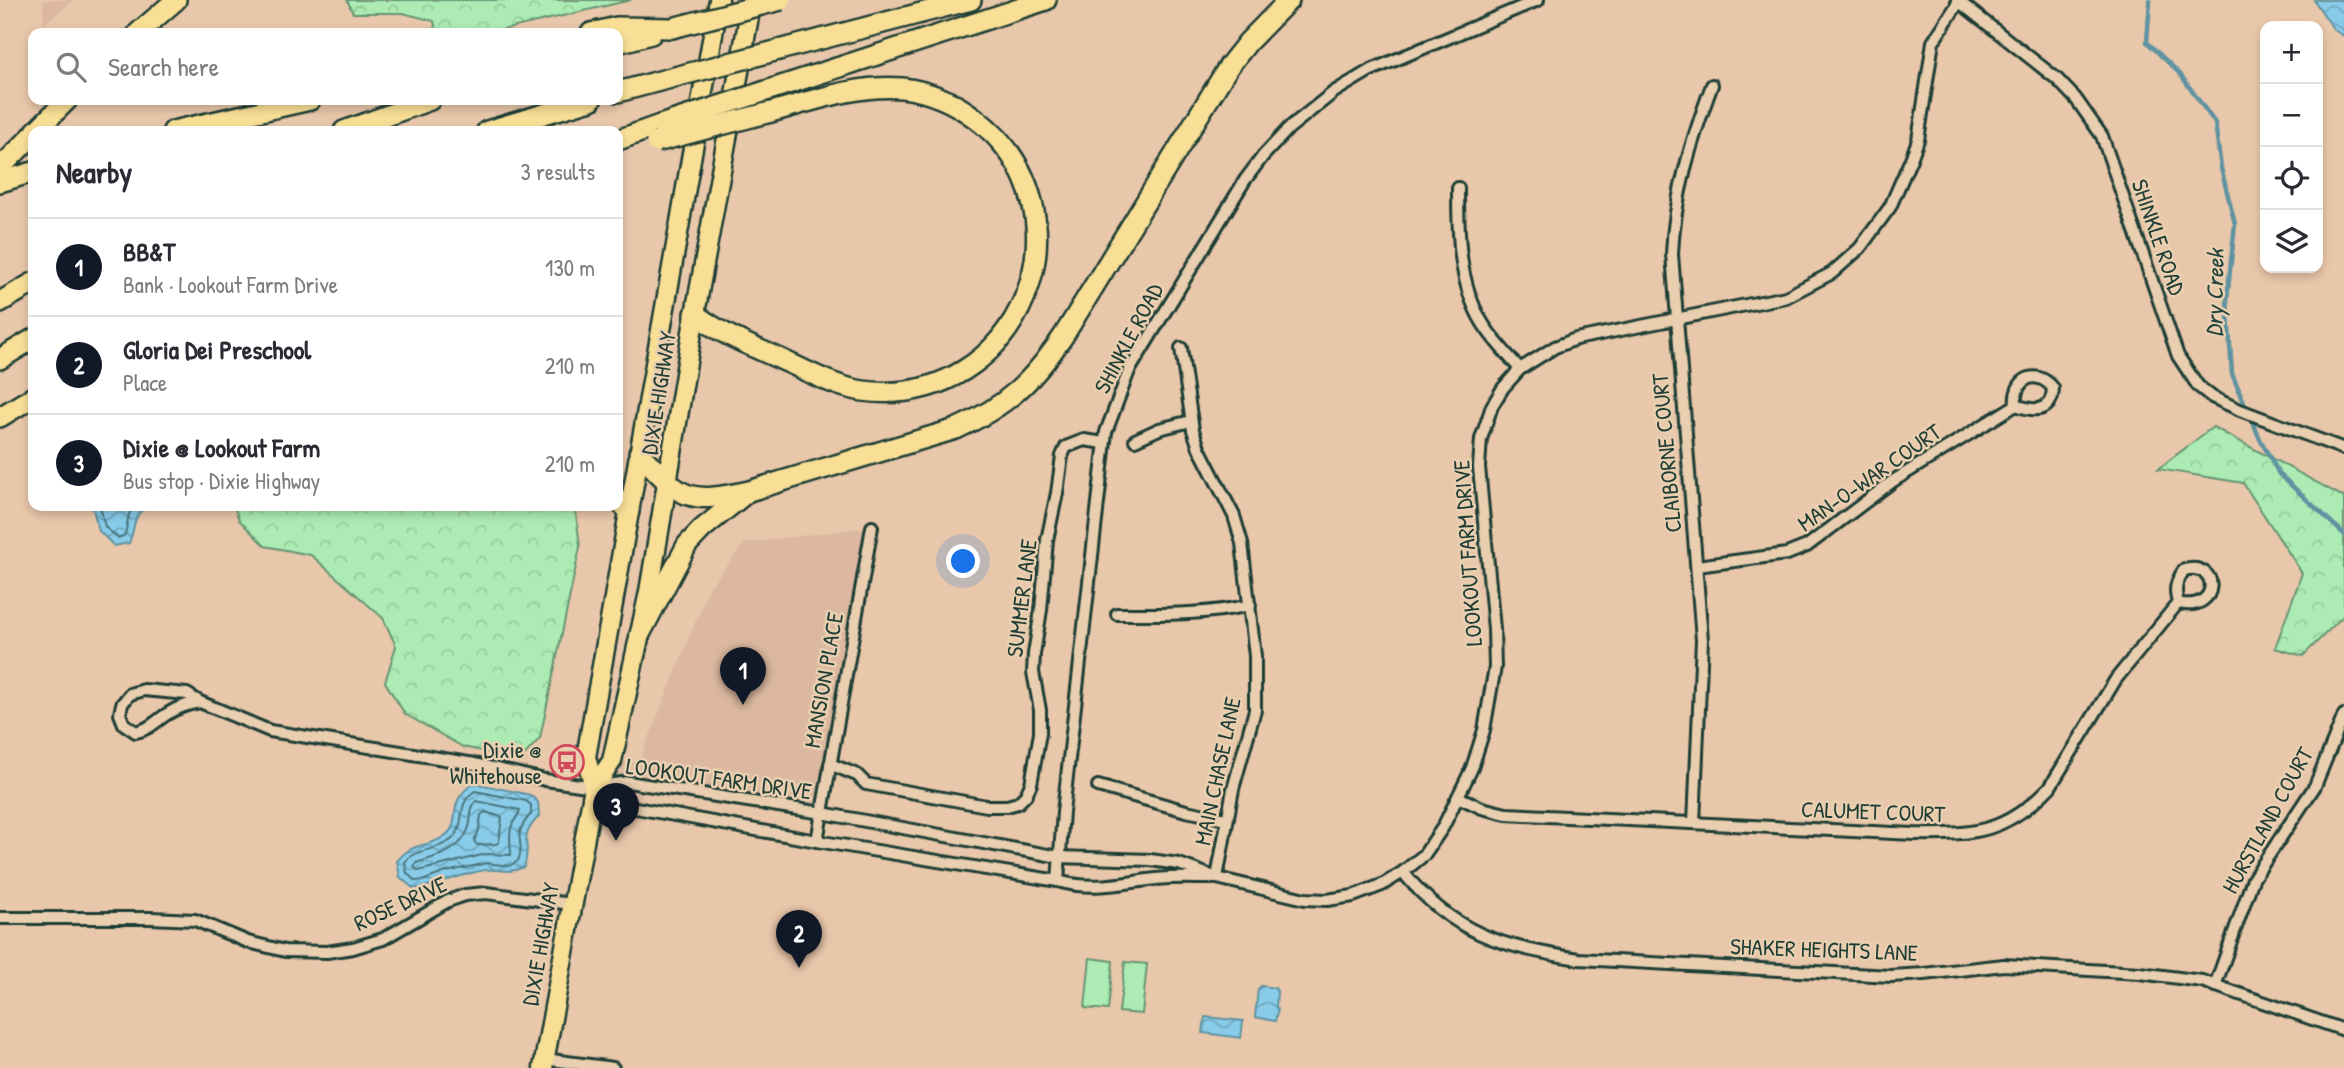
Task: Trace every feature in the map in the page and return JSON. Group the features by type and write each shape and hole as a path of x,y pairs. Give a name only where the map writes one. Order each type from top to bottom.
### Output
{"highway":[{"path":"144,28 176,0"},
{"path":"623,42 781,0"},
{"path":"623,91 971,0"},
{"path":"623,147 772,89 1046,0"},
{"path":"639,453 668,483 691,497 719,497 749,491 956,429 982,418 1007,402 1044,365 1064,335 1229,66 1289,0"},
{"path":"613,28 672,28"},
{"path":"623,139 730,123 845,92 878,87 904,88 933,95 961,107 987,127 1017,164 1028,187 1037,238 1036,262 1022,308 1009,328 982,357 965,370 940,382 893,392 863,391 832,384 714,329 695,314"},
{"path":"42,126 62,105"},
{"path":"195,126 288,105"},
{"path":"358,126 415,105"},
{"path":"504,126 574,105"},
{"path":"0,168 28,140"},
{"path":"0,183 28,174"},
{"path":"0,302 28,286"},
{"path":"0,359 28,342"},
{"path":"0,417 28,400"},
{"path":"640,634 688,545 702,529 749,491"}],"main road":[{"name":"DIXIE HIGHWAY","path":"623,506 639,453 719,0"},
{"name":"DIXIE HIGHWAY","path":"544,1063 594,787 612,761 640,634 752,0"},
{"name":"DIXIE HIGHWAY","path":"594,787 586,757 622,511"}],"street":[{"name":"SHINKLE ROAD","path":"1058,881 1104,443 1115,405 1129,372 1245,180 1289,128 1334,92 1370,71 1538,0"},
{"name":"SHINKLE ROAD","path":"1959,1 2057,79 2076,99 2102,136 2178,356 2198,386 2212,397 2240,410 2344,449"},
{"name":"LOOKOUT FARM DRIVE","path":"594,787 628,782 822,813 1059,857 1150,860 1179,864 1217,878 1305,899 1327,900 1367,892 1403,872 1424,855 1435,840 1472,768 1484,730 1496,667 1479,467 1481,439 1492,406 1503,388 1520,369 1555,347 1576,339 1786,297 1832,272 1860,248 1890,207 1918,140 1933,42 1959,1"},
{"name":"CLAIBORNE COURT","path":"1694,823 1702,640 1672,254 1673,224 1698,125 1712,85"},
{"path":"1458,188 1458,225 1470,296 1490,333 1520,369"},
{"name":"MAIN CHASE LANE","path":"1181,348 1191,421 1199,448 1234,516 1242,543 1255,656 1255,710 1226,820 1217,878"},
{"name":"MAN-O-WAR COURT","path":"1697,566 1787,554 1807,546 1893,481 2016,405"},
{"path":"1135,440 1159,429 1191,421"},
{"name":"SUMMER LANE","path":"830,764 857,775 866,784 987,806 1018,803 1026,795 1031,784 1040,733 1041,710 1033,673 1034,653 1062,456 1066,447 1084,440 1104,443"},
{"name":"MANSION PLACE","path":"817,841 872,527"},
{"name":"CALUMET COURT","path":"1458,797 1482,808 1506,814 1959,835 1997,826 2037,801 2050,787 2116,679 2178,603"},
{"path":"1117,614 1235,609 1250,605"},
{"path":"200,702 182,705 148,729 136,732 124,724 120,714 121,704 130,694 144,690 187,694 270,732 467,762 545,780 594,787"},
{"name":"HURSTLAND COURT","path":"2215,985 2253,879 2315,786 2344,715"},
{"path":"1098,786 1226,820"},
{"name":"LOOKOUT FARM DRIVE","path":"594,787 625,806 1075,886 1100,887 1170,878 1217,878"},
{"name":"SHAKER HEIGHTS LANE","path":"1403,872 1434,906 1469,930 1486,938 1579,959 1891,975 2004,965 2140,973 2202,981 2344,1030"},
{"name":"ROSE DRIVE","path":"0,918 195,920 248,942 285,951 327,952 383,939 449,901 465,895 486,893 571,904"},
{"path":"544,1063 613,1068"}],"shaded area":[{"path":"43,0 73,0 43,25"},
{"path":"872,527 822,813 628,782 594,787 612,761 639,763 709,588 745,543"}],"green space":[{"path":"347,0 631,0 511,28 436,28 434,21 403,13 353,13"},
{"path":"2213,427 2344,497 2344,615 2303,656 2275,648 2302,573 2243,483 2158,469"},
{"path":"236,511 576,511 580,547 540,738 521,759 463,747 405,714 385,682 396,646 383,618 311,555 265,546 239,520"},
{"path":"1090,958 1113,961 1108,1010 1085,1008"},
{"path":"1125,962 1147,964 1142,1014 1119,1012"}],"water":[{"path":"2314,0 2344,0 2344,36 2334,30"},
{"path":"93,511 141,511 137,516 129,543 114,546 99,531"},
{"path":"474,783 530,795 538,802 539,816 528,831 524,867 508,871 485,870 414,889 400,877 397,861 409,850 433,842 451,830 459,798"},
{"path":"1261,986 1275,988 1277,991 1278,1009 1275,1021 1255,1017 1258,989"},
{"path":"1205,1017 1243,1021 1241,1038 1203,1033"}],"waterway":[{"name":"Dry Creek","path":"2150,0 2147,42 2180,74 2215,123 2221,168 2235,224 2227,299 2232,374 2260,439 2279,474 2344,534"}],"place":[{"name":"BB&T","path":"743,705"},
{"name":"Dixie @ Whitehouse","path":"567,762"},
{"name":"Dixie @ Lookout Farm","path":"616,841"},
{"name":"Gloria Dei Preschool","path":"799,968"}]}
